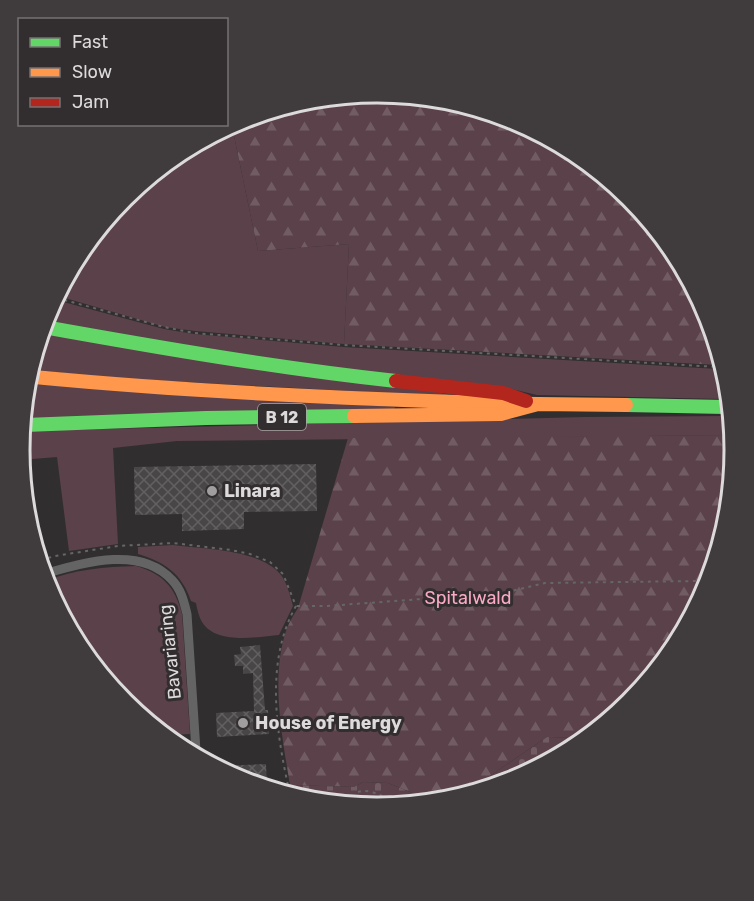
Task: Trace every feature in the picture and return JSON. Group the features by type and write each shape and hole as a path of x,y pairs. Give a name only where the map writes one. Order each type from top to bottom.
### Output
{"main road":[{"path":"52,328 189,354 299,370 503,393 538,405"},
{"name":"B 12","path":"38,376 127,386 262,395 538,405 721,407"},
{"name":"B 12","path":"31,425 206,418 501,414 538,405"}],"street":[{"name":"Bavariaring","path":"52,571 97,561 136,560 156,566 173,580 182,595 187,614 196,746"}],"path":[{"path":"65,300 194,333 344,345 713,367"},
{"path":"47,558 107,548 173,543 231,550 270,562 283,574 296,606"},
{"path":"296,606 327,606 503,593 544,583 698,581"},
{"path":"288,786 279,734 276,670 279,646 285,626 296,606"},
{"path":"354,797 356,793 362,790 384,798"}],"green space":[{"path":"354,104 422,106 467,115 510,130 551,150 588,175 622,205 652,239 678,277 698,318 713,365 344,344 349,244 258,251 234,135 287,115"},
{"path":"234,135 258,251 349,244 344,344 165,327 65,298 88,258 132,205 184,162"},
{"path":"64,302 164,329 194,334 344,347 714,369 720,399 537,395 503,387 341,373 54,324"},
{"path":"51,332 411,386 458,397 112,378 40,370"},
{"path":"37,384 395,407 394,410 32,420"},
{"path":"722,416 723,435 177,441 113,448 118,544 69,551 57,457 30,459 31,431 585,417"},
{"name":"Spitalwald","path":"723,435 721,496 706,562 678,624 652,662 622,696 572,738 547,737 482,781 422,795 388,783 363,782 354,787 290,785 279,706 279,666 282,647 287,628 298,608 348,438"},
{"path":"173,545 246,555 272,566 283,578 293,606 279,635 238,638 217,634 208,629 201,620 196,603 191,601 183,583 177,576 164,565 138,554 138,547"},
{"path":"136,566 154,573 167,583 176,596 182,614 190,734 178,735 166,726 116,679 76,624 54,578 90,569"},
{"path":"547,737 572,738 530,762 482,781"},
{"path":"363,782 388,783 418,795 354,797 309,791 290,785 354,787"}],"building":[{"path":"316,464 317,511 244,512 244,529 182,531 182,514 135,515 134,467"},
{"path":"260,645 269,734 217,737 216,713 254,711 253,673 243,674 243,666 235,666 234,655 241,654 240,647"},
{"path":"266,764 267,780 244,771 232,765"}],"traffic: fast":[{"path":"52,328 219,357 396,381"},
{"path":"626,405 721,407"},
{"path":"31,425 206,418 354,416"}],"traffic: slow":[{"path":"38,377 286,395 538,404"},
{"path":"354,416 501,414 538,404 626,405"}],"traffic: jam":[{"path":"396,381 503,393 526,401"}],"place":[{"name":"Linara","path":"212,491"},
{"name":"House of Energy","path":"243,723"}]}
